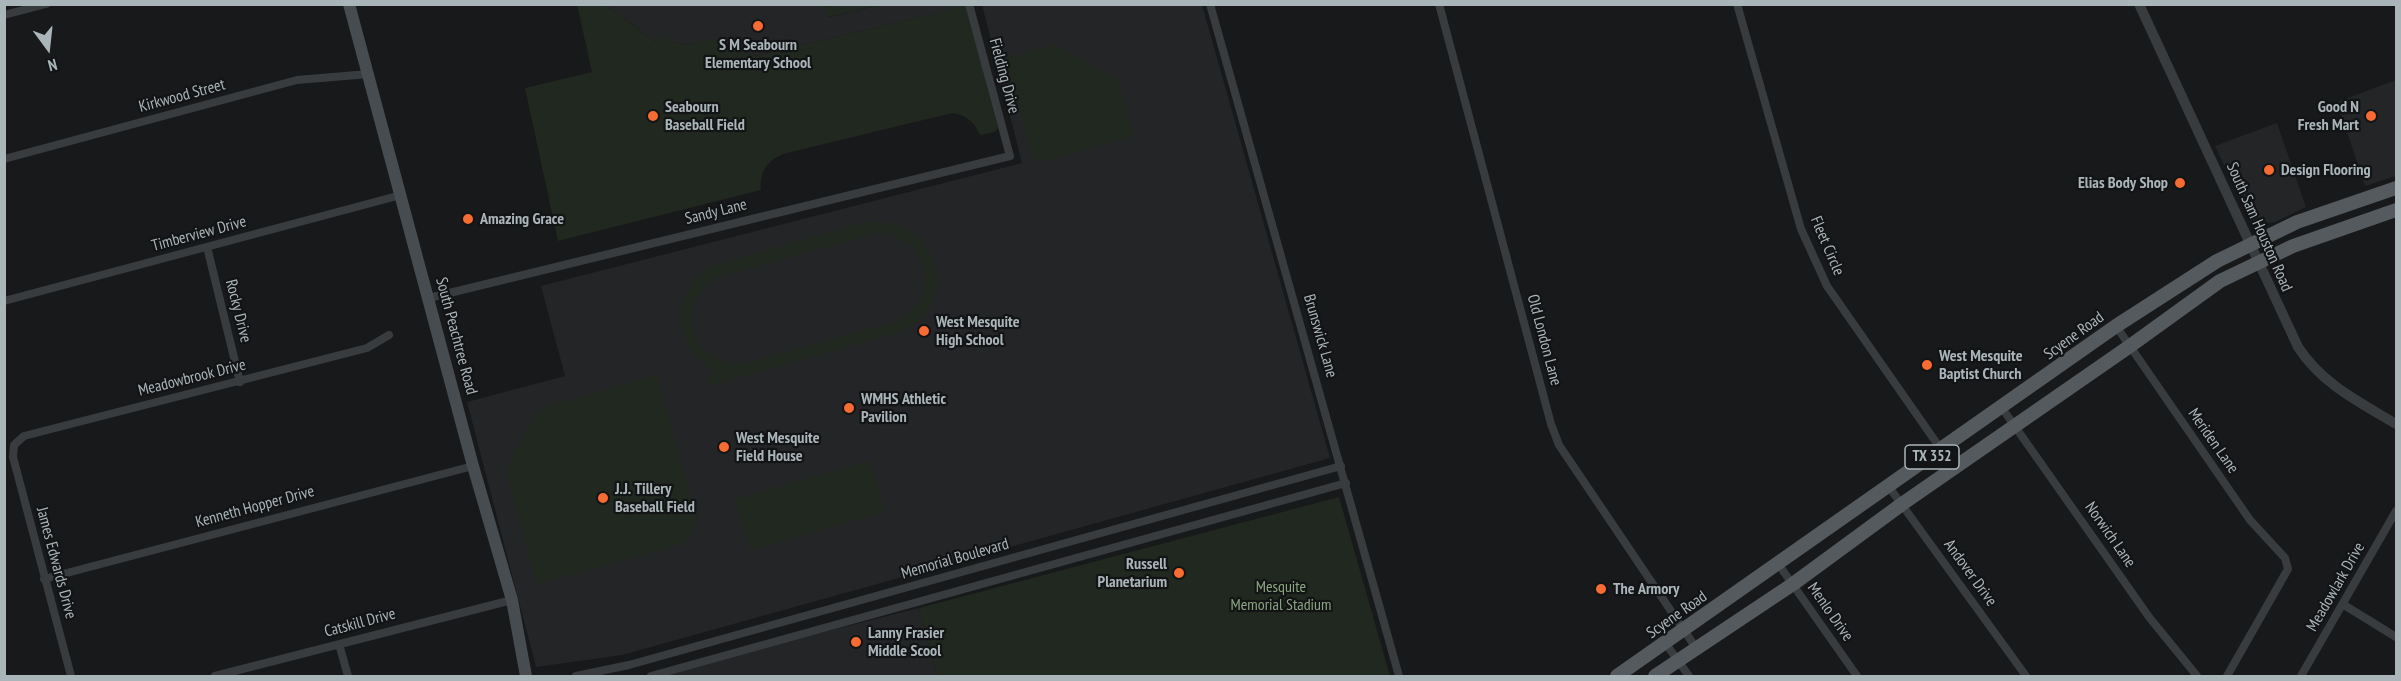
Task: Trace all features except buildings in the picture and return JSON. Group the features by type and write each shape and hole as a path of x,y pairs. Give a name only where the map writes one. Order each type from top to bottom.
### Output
{"main road":[{"name":"South Peachtree Road","path":"349,4 473,466 512,600 526,676"},
{"name":"Scyene Road","path":"1617,676 1779,565 2116,326 2217,261 2250,243 2330,209 2397,188"},
{"path":"2382,192 2392,212"},
{"name":"TX 352","path":"1655,676 1793,584 1902,504 2220,281 2314,237 2392,212"}],"street":[{"path":"4,15 46,4"},
{"name":"Fielding Drive","path":"969,4 1010,156"},
{"name":"Brunswick Lane","path":"1210,4 1399,676"},
{"name":"Old London Lane","path":"1439,4 1551,424 1559,445 1696,648"},
{"name":"Fleet Circle","path":"1737,4 1801,229 1812,255 1827,286 1954,468"},
{"name":"South Sam Houston Road","path":"2139,4 2289,330 2309,364 2340,390 2397,424"},
{"name":"Kirkwood Street","path":"4,159 297,80 369,74"},
{"name":"Sandy Lane","path":"429,298 1010,156"},
{"name":"Timberview Drive","path":"4,301 401,195"},
{"name":"Rocky Drive","path":"207,247 240,382"},
{"name":"Meriden Lane","path":"2116,326 2250,520 2286,558 2288,569 2227,676"},
{"name":"Meadowbrook Drive","path":"13,457 14,445 24,436 368,348 389,335"},
{"name":"Norwich Lane","path":"2002,408 2149,617 2197,676"},
{"name":"James Edwards Drive","path":"13,457 71,676"},
{"name":"Kenneth Hopper Drive","path":"44,579 473,466"},
{"name":"Memorial Boulevard","path":"576,676 629,665 1341,466"},
{"name":"Memorial Boulevard","path":"651,676 1346,483"},
{"name":"Andover Drive","path":"1889,487 2026,676"},
{"name":"Meadowlark Drive","path":"2301,676 2397,511"},
{"name":"Menlo Drive","path":"1779,565 1857,676"},
{"name":"Catskill Drive","path":"215,676 512,600"},
{"path":"2344,605 2397,637"},
{"path":"339,644 348,676"},
{"path":"1665,644 1689,676"}],"shaded area":[{"name":"S M Seabourn Elementary School","path":"606,5 825,5 829,17 880,5 954,5 955,9 755,56 710,39 688,45 674,42 657,43"},
{"name":"West Mesquite High School","path":"982,5 1202,5 1330,458 622,655 536,667 467,402 565,376 541,286 1022,163"},
{"path":"2396,80 2396,176 2365,186 2337,102"},
{"path":"2277,123 2306,207 2275,222 2253,225 2215,146"},
{"name":"Lanny Frasier Middle Scool","path":"919,608 937,676 650,676"}],"green space":[{"path":"825,4 880,5 828,17"},
{"path":"577,5 606,5 657,43 664,36 674,42 688,45 710,38 755,56 954,9 954,5 966,5 998,128 995,132 980,135 969,120 962,115 952,113 787,153 775,158 766,166 761,190 558,241 525,88 592,72"},
{"path":"1055,45 1118,80 1134,136 1041,162 1033,158 1006,58"},
{"path":"865,222 886,223 908,229 925,244 935,264 937,286 935,297 925,313 900,332 710,386 706,375 716,372 691,348 684,334 681,320 688,291 712,266","holes":["878,233 896,237 910,244 919,255 925,268 926,282 922,296 913,310 899,321 742,364 725,361 710,354 700,344 694,332 692,318 695,304 702,290 715,278"]},
{"name":"J.J. Tillery Baseball Field","path":"657,375 697,519 692,533 682,544 537,584 508,477 511,458 538,413 545,407"},
{"path":"870,461 885,512 750,550 735,499"},
{"name":"Mesquite Memorial Stadium","path":"1339,497 1390,676 937,676 919,608"}],"place":[{"name":"S M Seabourn Elementary School","path":"758,26"},
{"name":"Seabourn Baseball Field","path":"653,116"},
{"name":"Good N Fresh Mart","path":"2371,116"},
{"name":"Design Flooring","path":"2269,170"},
{"name":"Elias Body Shop","path":"2180,183"},
{"name":"Amazing Grace","path":"468,219"},
{"name":"West Mesquite High School","path":"924,331"},
{"name":"West Mesquite Baptist Church","path":"1927,365"},
{"name":"WMHS Athletic Pavilion","path":"849,408"},
{"name":"West Mesquite Field House","path":"724,447"},
{"name":"J.J. Tillery Baseball Field","path":"603,498"},
{"name":"Russell Planetarium","path":"1179,573"},
{"name":"The Armory","path":"1601,589"},
{"name":"Lanny Frasier Middle Scool","path":"856,642"}]}
